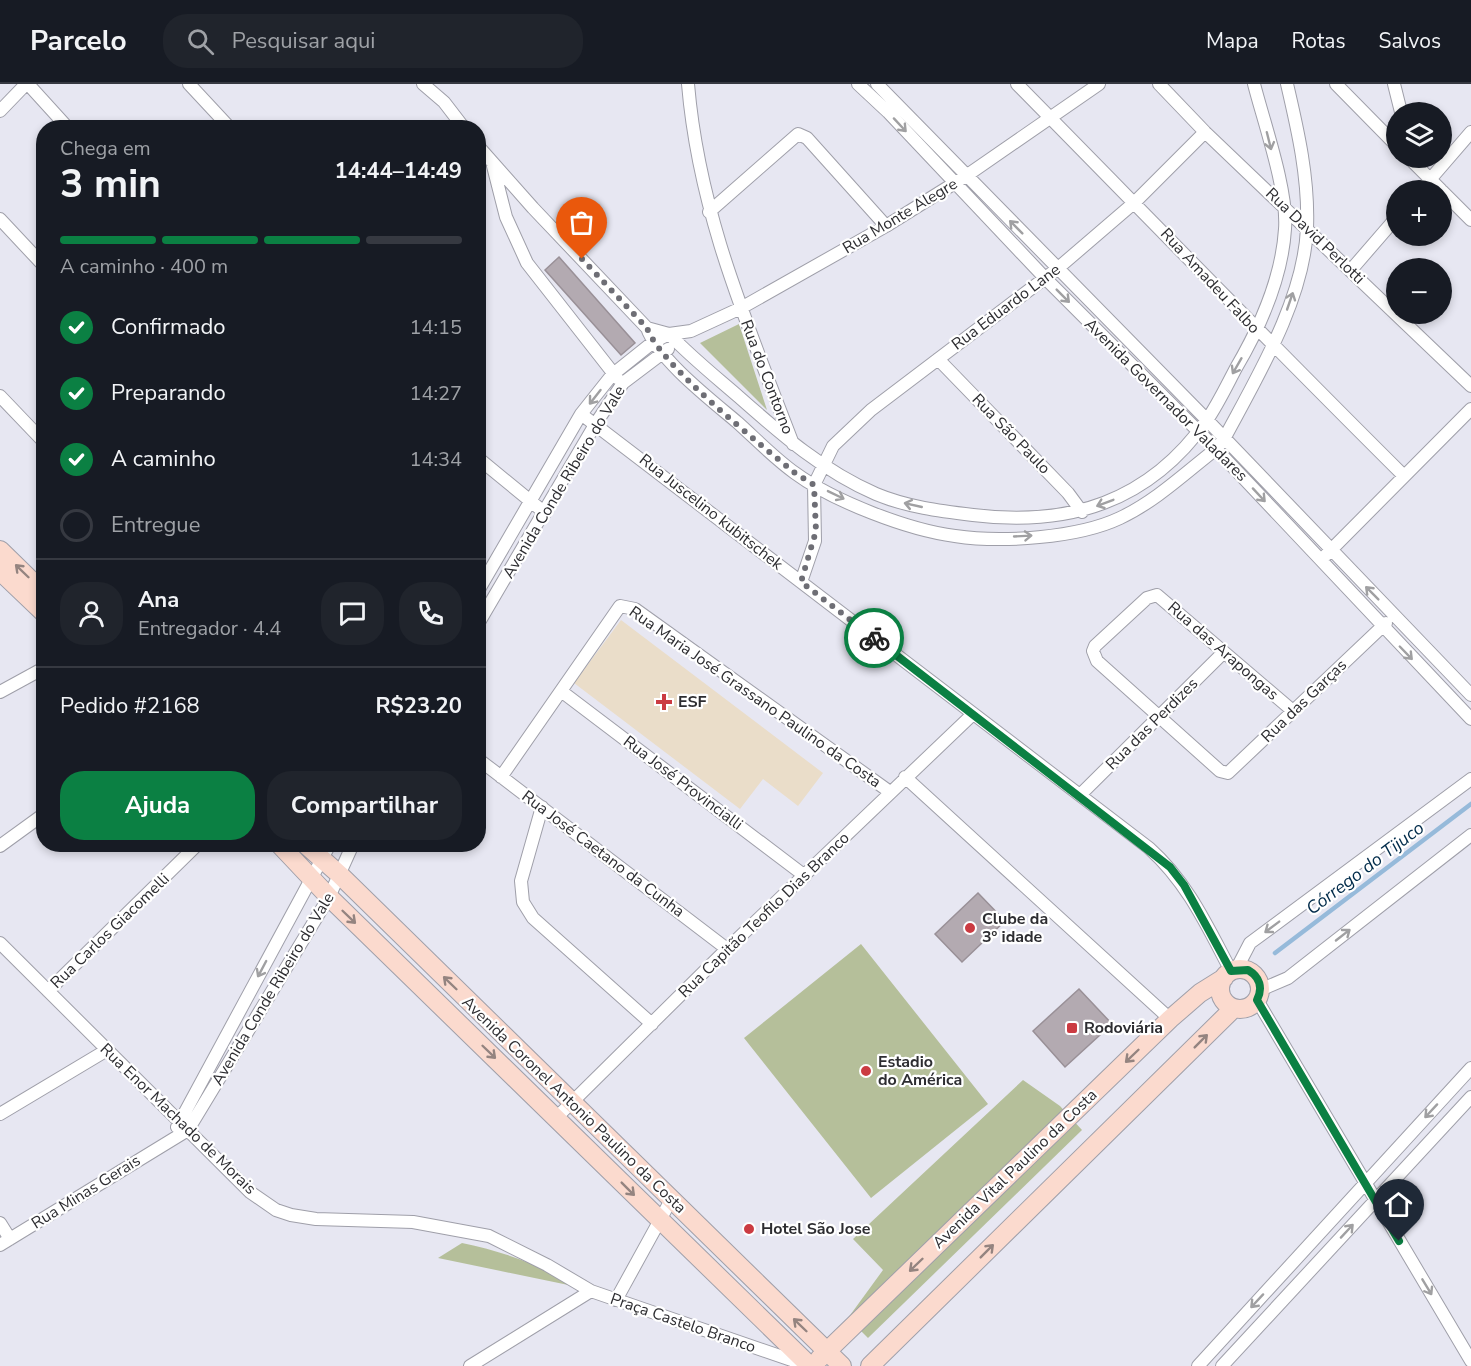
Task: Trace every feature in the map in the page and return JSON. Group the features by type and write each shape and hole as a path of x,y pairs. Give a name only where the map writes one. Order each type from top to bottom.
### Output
{"street":[{"path":"0,111 27,84 61,120"},
{"path":"189,84 223,120"},
{"path":"423,84 444,102 458,120"},
{"name":"Rua do Contorno","path":"688,84 692,134 709,212 741,308 794,445"},
{"name":"Avenida Governador Valadares","path":"858,84 888,112 1045,278 1198,431 1220,444 1331,551 1471,695"},
{"name":"Avenida Governador Valadares","path":"877,84 1207,420 1220,444 1320,562 1471,719"},
{"name":"Rua Amadeu Falbo","path":"1017,84 1135,202 1257,332 1404,476"},
{"name":"Rua Monte Alegre","path":"652,343 669,334 691,331 741,308 886,226 966,176 1099,84"},
{"name":"Rua David Perlotti","path":"1159,84 1205,132 1471,386"},
{"path":"647,328 669,334 794,445 821,466 876,494 932,510 987,517 1038,519 1082,512 1116,499 1147,479 1173,458 1198,431 1207,420 1257,332 1286,230 1285,207 1254,84"},
{"path":"486,155 647,328 652,343 690,381 770,452 814,485 862,508 954,536 1051,535 1087,529 1119,519 1146,504 1220,444 1274,347 1293,294 1307,230 1303,163 1287,84"},
{"path":"1336,84 1386,135"},
{"path":"1394,84 1398,102"},
{"name":"Rua Eduardo Lane","path":"814,485 827,454 846,431 1057,269 1135,202 1205,132"},
{"path":"1420,168 1430,180 1471,132"},
{"path":"709,212 791,137 798,134 807,138 886,226"},
{"path":"492,162 506,217 527,263 612,375 623,383"},
{"path":"1452,202 1471,220"},
{"path":"0,219 36,257"},
{"path":"1351,270 1386,230"},
{"name":"Rua Monte Alegre","path":"662,352 679,344 691,331"},
{"name":"Avenida Conde Ribeiro do Vale","path":"486,577 581,414 612,375 652,343"},
{"name":"Avenida Conde Ribeiro do Vale","path":"486,611 596,423 623,383 662,352"},
{"name":"Rua São Paulo","path":"938,359 1068,493 1082,512"},
{"path":"0,396 36,433"},
{"path":"1320,562 1471,409"},
{"name":"Rua Juscelino kubitschek","path":"581,414 596,423 1080,795 1170,867 1184,885 1230,973"},
{"path":"486,465 545,513"},
{"path":"801,582 816,531 814,485"},
{"path":"0,550 36,584"},
{"path":"0,571 36,605"},
{"name":"Rua das Arapongas","path":"1160,717 1093,656 1095,646 1152,596 1162,598 1293,711"},
{"name":"Rua Maria José Grassano Paulino da Costa","path":"561,691 620,606 635,609 890,792"},
{"name":"Rua das Garças","path":"1160,717 1225,773 1232,771 1394,615"},
{"name":"Rua das Perdizes","path":"1080,795 1224,652"},
{"path":"0,692 36,672"},
{"path":"501,777 561,691"},
{"name":"Rua José Provincialli","path":"561,691 805,876"},
{"name":"Rua Capitão Teofilo Dias Branco","path":"557,1117 727,949 973,714"},
{"name":"Rua José Caetano da Cunha","path":"486,765 727,949"},
{"path":"905,777 1170,1019"},
{"name":"Avenida Vital Paulino da Costa","path":"810,1366 1170,1019 1200,993 1230,973 1250,944 1471,780"},
{"path":"542,807 521,881 523,902 533,918 652,1024"},
{"path":"0,846 36,820"},
{"path":"1471,835 1288,978 1259,995 1247,1008 1234,1008 1224,1000 1221,994 1230,973 1253,974 1259,995 1365,1184 1471,1360"},
{"name":"Rua Carlos Giacomelli","path":"48,991 190,852"},
{"name":"Avenida Coronel Antonio Paulino da Costa","path":"286,852 329,897 810,1366"},
{"name":"Avenida Conde Ribeiro do Vale","path":"183,1126 242,1005 326,852"},
{"name":"Avenida Coronel Antonio Paulino da Costa","path":"326,852 340,875 842,1366"},
{"name":"Avenida Conde Ribeiro do Vale","path":"183,1126 258,1015 329,897 350,852"},
{"path":"280,934 299,947"},
{"name":"Rua Enor Machado de Morais","path":"0,943 250,1192 276,1210 316,1219 413,1222 467,1230 516,1249 591,1292"},
{"path":"242,1005 258,1015"},
{"path":"870,1366 1234,1008"},
{"path":"0,1114 107,1050"},
{"path":"1198,1366 1471,1068"},
{"path":"1222,1366 1471,1097"},
{"name":"Rua Minas Gerais","path":"5,1242 172,1139 183,1126"},
{"path":"616,1300 671,1200"},
{"path":"0,1222 5,1242"},
{"path":"1309,1245 1323,1257"},
{"path":"728,1286 743,1269"},
{"path":"1275,1282 1288,1294"},
{"path":"470,1366 591,1292"},
{"name":"Praça Castelo Branco","path":"591,1292 810,1366"}],"shaded area":[{"name":"ESF","path":"621,620 823,773 798,806 763,779 740,809 574,683"}],"green space":[{"path":"739,324 767,410 700,343"},
{"name":"Estadio do América","path":"861,944 988,1104 871,1198 744,1038"},
{"path":"1023,1080 1060,1106 1082,1130 868,1338 848,1318 883,1270 853,1239"},
{"path":"462,1243 522,1260 578,1287 438,1258"}],"building":[{"path":"559,257 635,343 621,355 545,270"},
{"name":"Clube da 3º idade","path":"978,893 1005,921 962,962 935,934"},
{"name":"Rodoviária","path":"1079,989 1112,1024 1065,1067 1033,1031"}],"waterway":[{"name":"Córrego do Tijuco","path":"1275,953 1471,804"}],"way so far":[{"path":"582,259 647,328 652,343 690,381 795,473 814,485 815,541 801,582 874,638"}],"place":[{"name":"ESF","path":"664,702"},
{"name":"Clube da 3º idade","path":"970,928"},
{"name":"Rodoviária","path":"1072,1028"},
{"name":"Estadio do América","path":"866,1071"},
{"name":"Hotel São Jose","path":"749,1229"}],"route":[{"path":"874,638 1149,848 1170,867 1184,885 1231,971 1248,970 1257,978 1260,984 1257,1000 1399,1241"}]}
